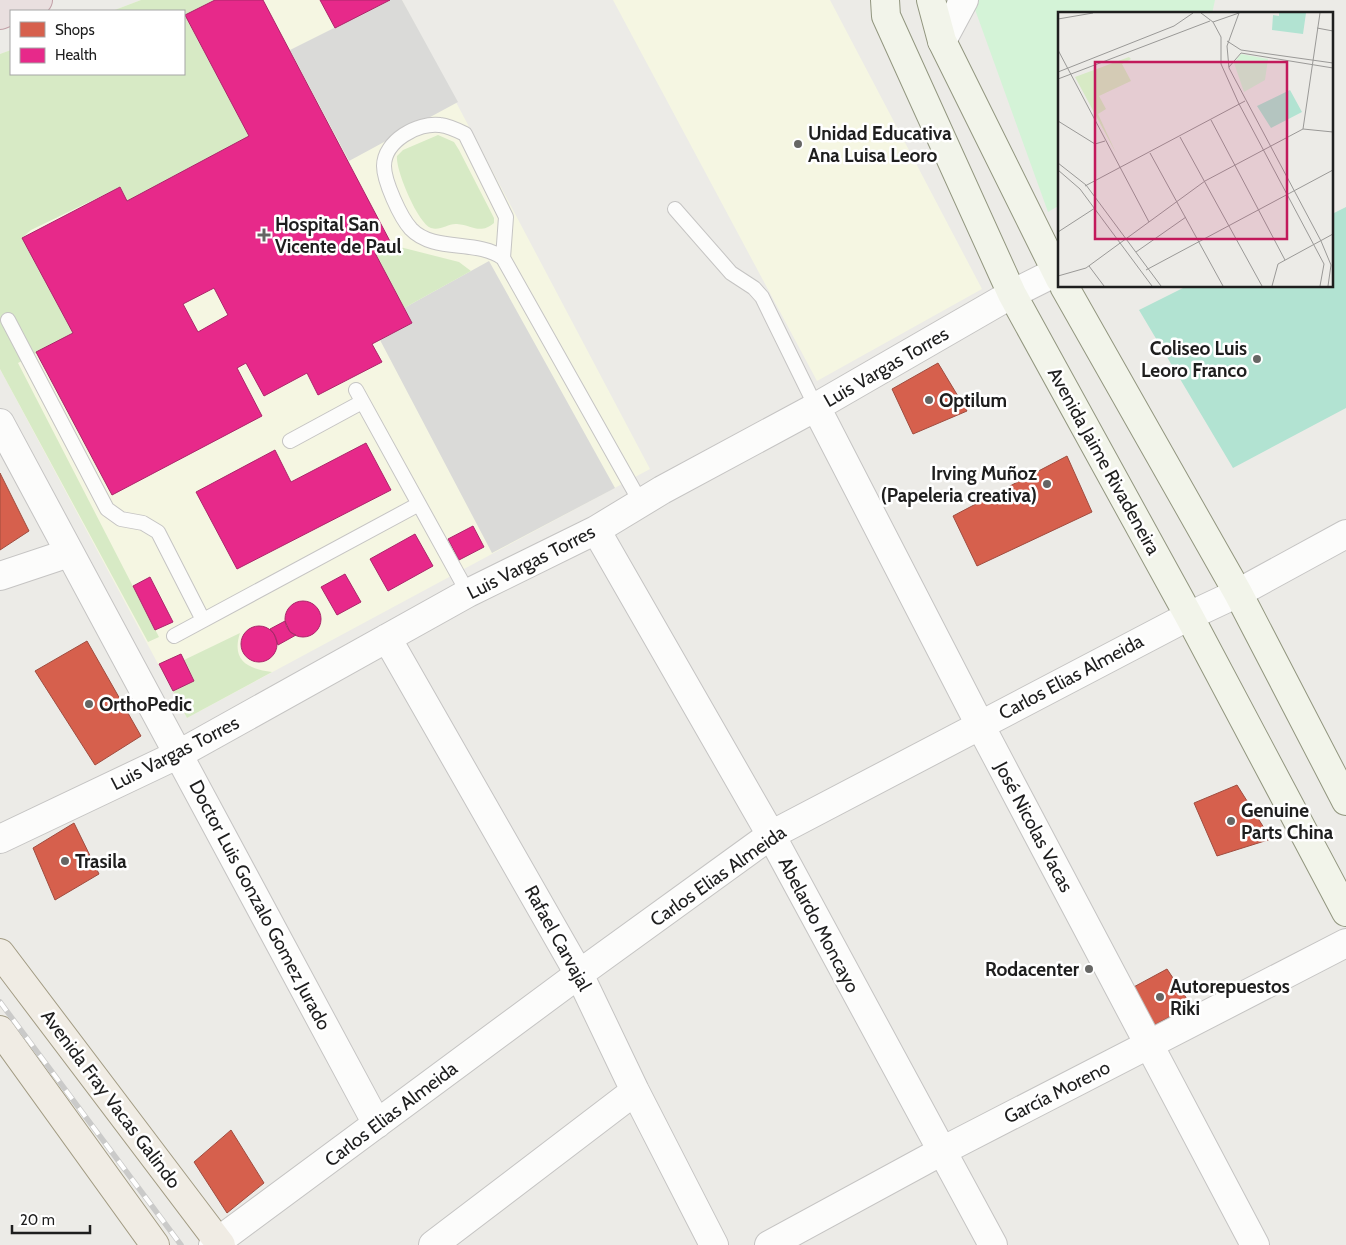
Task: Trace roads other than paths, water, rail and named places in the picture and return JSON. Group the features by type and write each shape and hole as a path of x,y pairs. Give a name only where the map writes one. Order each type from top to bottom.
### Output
{"highway":[{"path":"13,10 38,0"}],"main road":[{"name":"Avenida Jaime Rivadeneira","path":"885,0 886,16 1012,294 1189,616 1346,912"},
{"path":"931,0 942,41 1058,275"},
{"path":"1065,288 1238,594 1346,801"},
{"name":"Avenida Fray Vacas Galindo","path":"0,953 217,1244"},
{"path":"0,1030 155,1245"}],"street":[{"path":"942,41 964,0"},
{"name":"Luis Vargas Torres","path":"0,839 179,754 468,594 596,530 641,503 816,407 1012,294 1058,280"},
{"name":"José Nicolas Vacas","path":"816,407 980,724 1255,1245"},
{"name":"Doctor Luis Gonzalo Gomez Jurado","path":"0,423 377,1124"},
{"name":"Abelardo Moncayo","path":"596,530 771,835 993,1245"},
{"name":"Carlos Elias Almeida","path":"217,1244 579,974 771,835 1189,616 1238,594 1346,534"},
{"path":"0,576 69,553"},
{"name":"Rafael Carvajal","path":"387,638 579,974 635,1091 714,1245"},
{"name":"García Moreno","path":"769,1245 942,1151 1346,943"},
{"path":"433,1245 635,1091"}],"lane":[{"path":"504,258 506,217 465,134 439,124 424,125 398,140 388,150 384,169 387,181 411,228 424,238 493,250 504,258 641,503"},
{"path":"675,209 731,273 749,283 762,297 816,407"},
{"path":"8,320 107,509 121,519 142,523 158,532 203,620"},
{"path":"290,441 359,396 468,594"},
{"path":"174,636 419,504"}],"railway":[{"path":"0,1002 181,1245"}],"place":[{"name":"Unidad Educativa Ana Luisa Leoro","path":"798,144"},
{"name":"Hospital San Vicente de Paul","path":"264,235"},
{"name":"Coliseo Luis Leoro Franco","path":"1257,359"},
{"name":"Optilum","path":"929,400"},
{"name":"Irving Muñoz (Papeleria creativa)","path":"1047,484"},
{"name":"OrthoPedic","path":"89,704"},
{"name":"Genuine Parts China","path":"1231,821"},
{"name":"Trasila","path":"65,861"},
{"name":"Rodacenter","path":"1089,969"},
{"name":"Autorepuestos Riki","path":"1160,997"}]}
